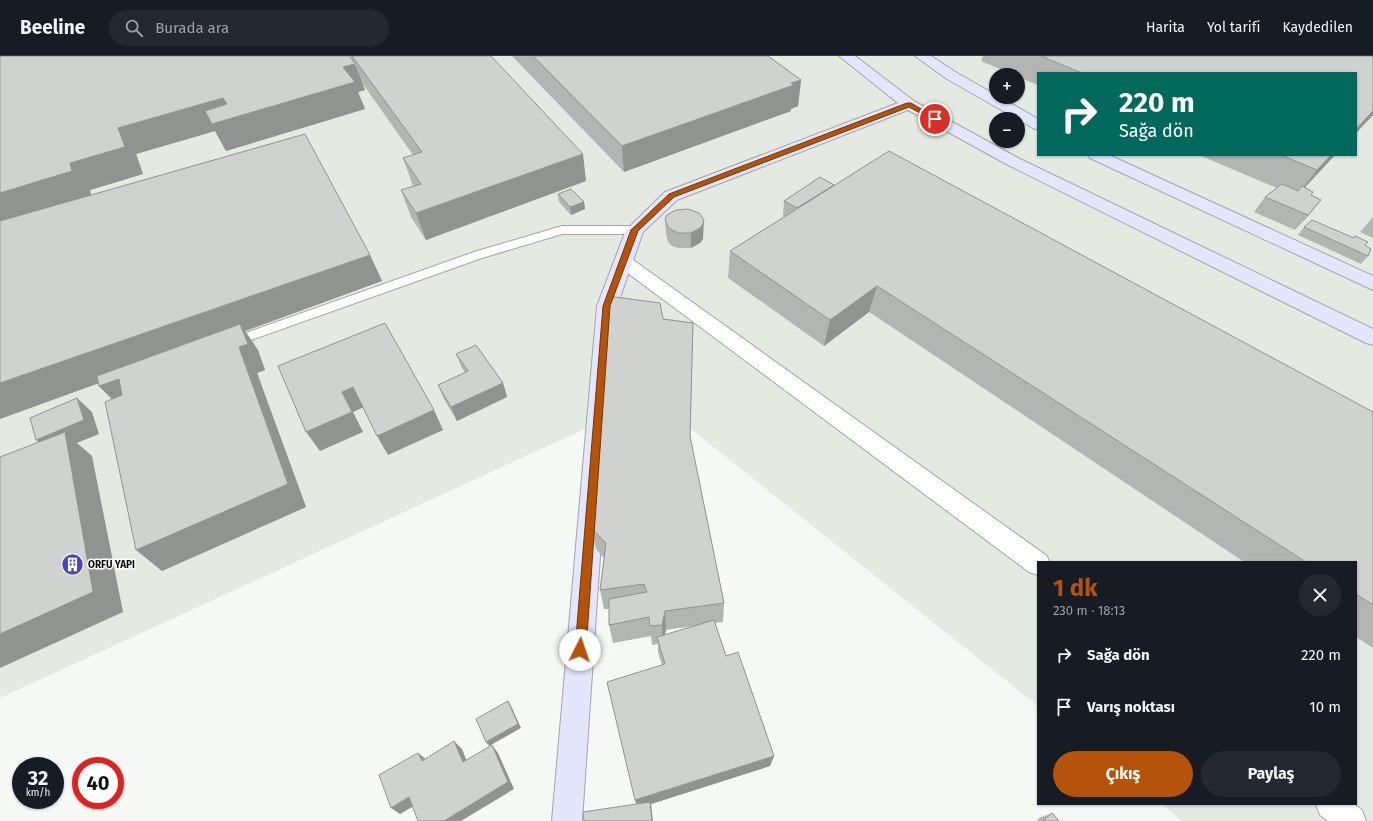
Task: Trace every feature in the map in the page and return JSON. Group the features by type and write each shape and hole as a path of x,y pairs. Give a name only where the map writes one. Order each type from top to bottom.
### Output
{"street":[{"path":"846,56 909,104 1014,162 1373,338"},
{"path":"922,56 952,76 1037,124"},
{"path":"567,821 606,306 635,230 671,196 909,104"},
{"path":"1098,156 1373,284"},
{"path":"623,262 1037,563"},
{"path":"1332,805 1352,821"}],"lane":[{"path":"247,337 478,255 562,230 635,230"}],"shaded area":[{"path":"0,56 1373,56 1373,821 1182,821 1162,805 1357,805 1357,561 1037,561 1037,705 652,398 0,698"}],"building":[{"path":"0,56 350,56 355,64 343,67 355,82 212,124 205,111 227,104 223,98 118,128 125,147 70,163 72,171 0,193"},
{"path":"352,56 491,56 583,154 416,213 401,190 421,184 403,158 422,152"},
{"path":"533,56 768,56 801,80 791,83 794,85 622,146"},
{"path":"1041,56 1373,56 1373,111 1357,128 1357,72 1080,72"},
{"path":"305,134 370,255 0,383 0,221"},
{"path":"889,151 1373,412 1373,605 1357,595 1357,561 1304,561 877,286 830,320 730,251"},
{"path":"1283,156 1330,156 1317,170"},
{"path":"820,177 834,185 797,208 784,201"},
{"path":"1282,184 1298,191 1302,186 1313,192 1311,195 1321,200 1308,215 1265,197"},
{"path":"571,189 584,202 570,207 558,194"},
{"path":"688,209 699,213 704,220 700,228 691,233 678,233 668,227 665,219 667,215 676,210"},
{"path":"1312,220 1354,238 1355,236 1368,242 1365,245 1371,249 1368,256 1304,227"},
{"path":"608,296 660,303 663,319 693,323 690,436 724,603 665,611 662,625 650,626 649,617 609,625 609,599 647,592 644,584 600,590 606,543 591,528"},
{"path":"385,323 434,410 377,436 353,387 342,392 352,412 306,432 278,366"},
{"path":"240,324 248,344 239,347 288,484 136,550 105,402 122,395 119,379 99,386 97,376"},
{"path":"476,345 503,383 451,407 438,385 468,371 456,354"},
{"path":"77,398 84,420 36,440 30,418"},
{"path":"65,432 93,592 0,634 0,457"},
{"path":"714,620 726,656 738,652 774,756 635,800 607,682 665,664 657,637"},
{"path":"508,701 518,724 486,742 476,719"},
{"path":"454,741 463,762 492,745 508,782 444,821 418,821 409,797 391,808 379,775 418,753 422,761"},
{"path":"650,802 652,821 584,821 583,812"},
{"path":"1052,813 1059,821 1043,821"}],"place":[{"name":"ORFU YAPI","path":"72,564"}],"route":[{"path":"580,650 606,306 635,230 671,196 909,104 935,119"}]}
